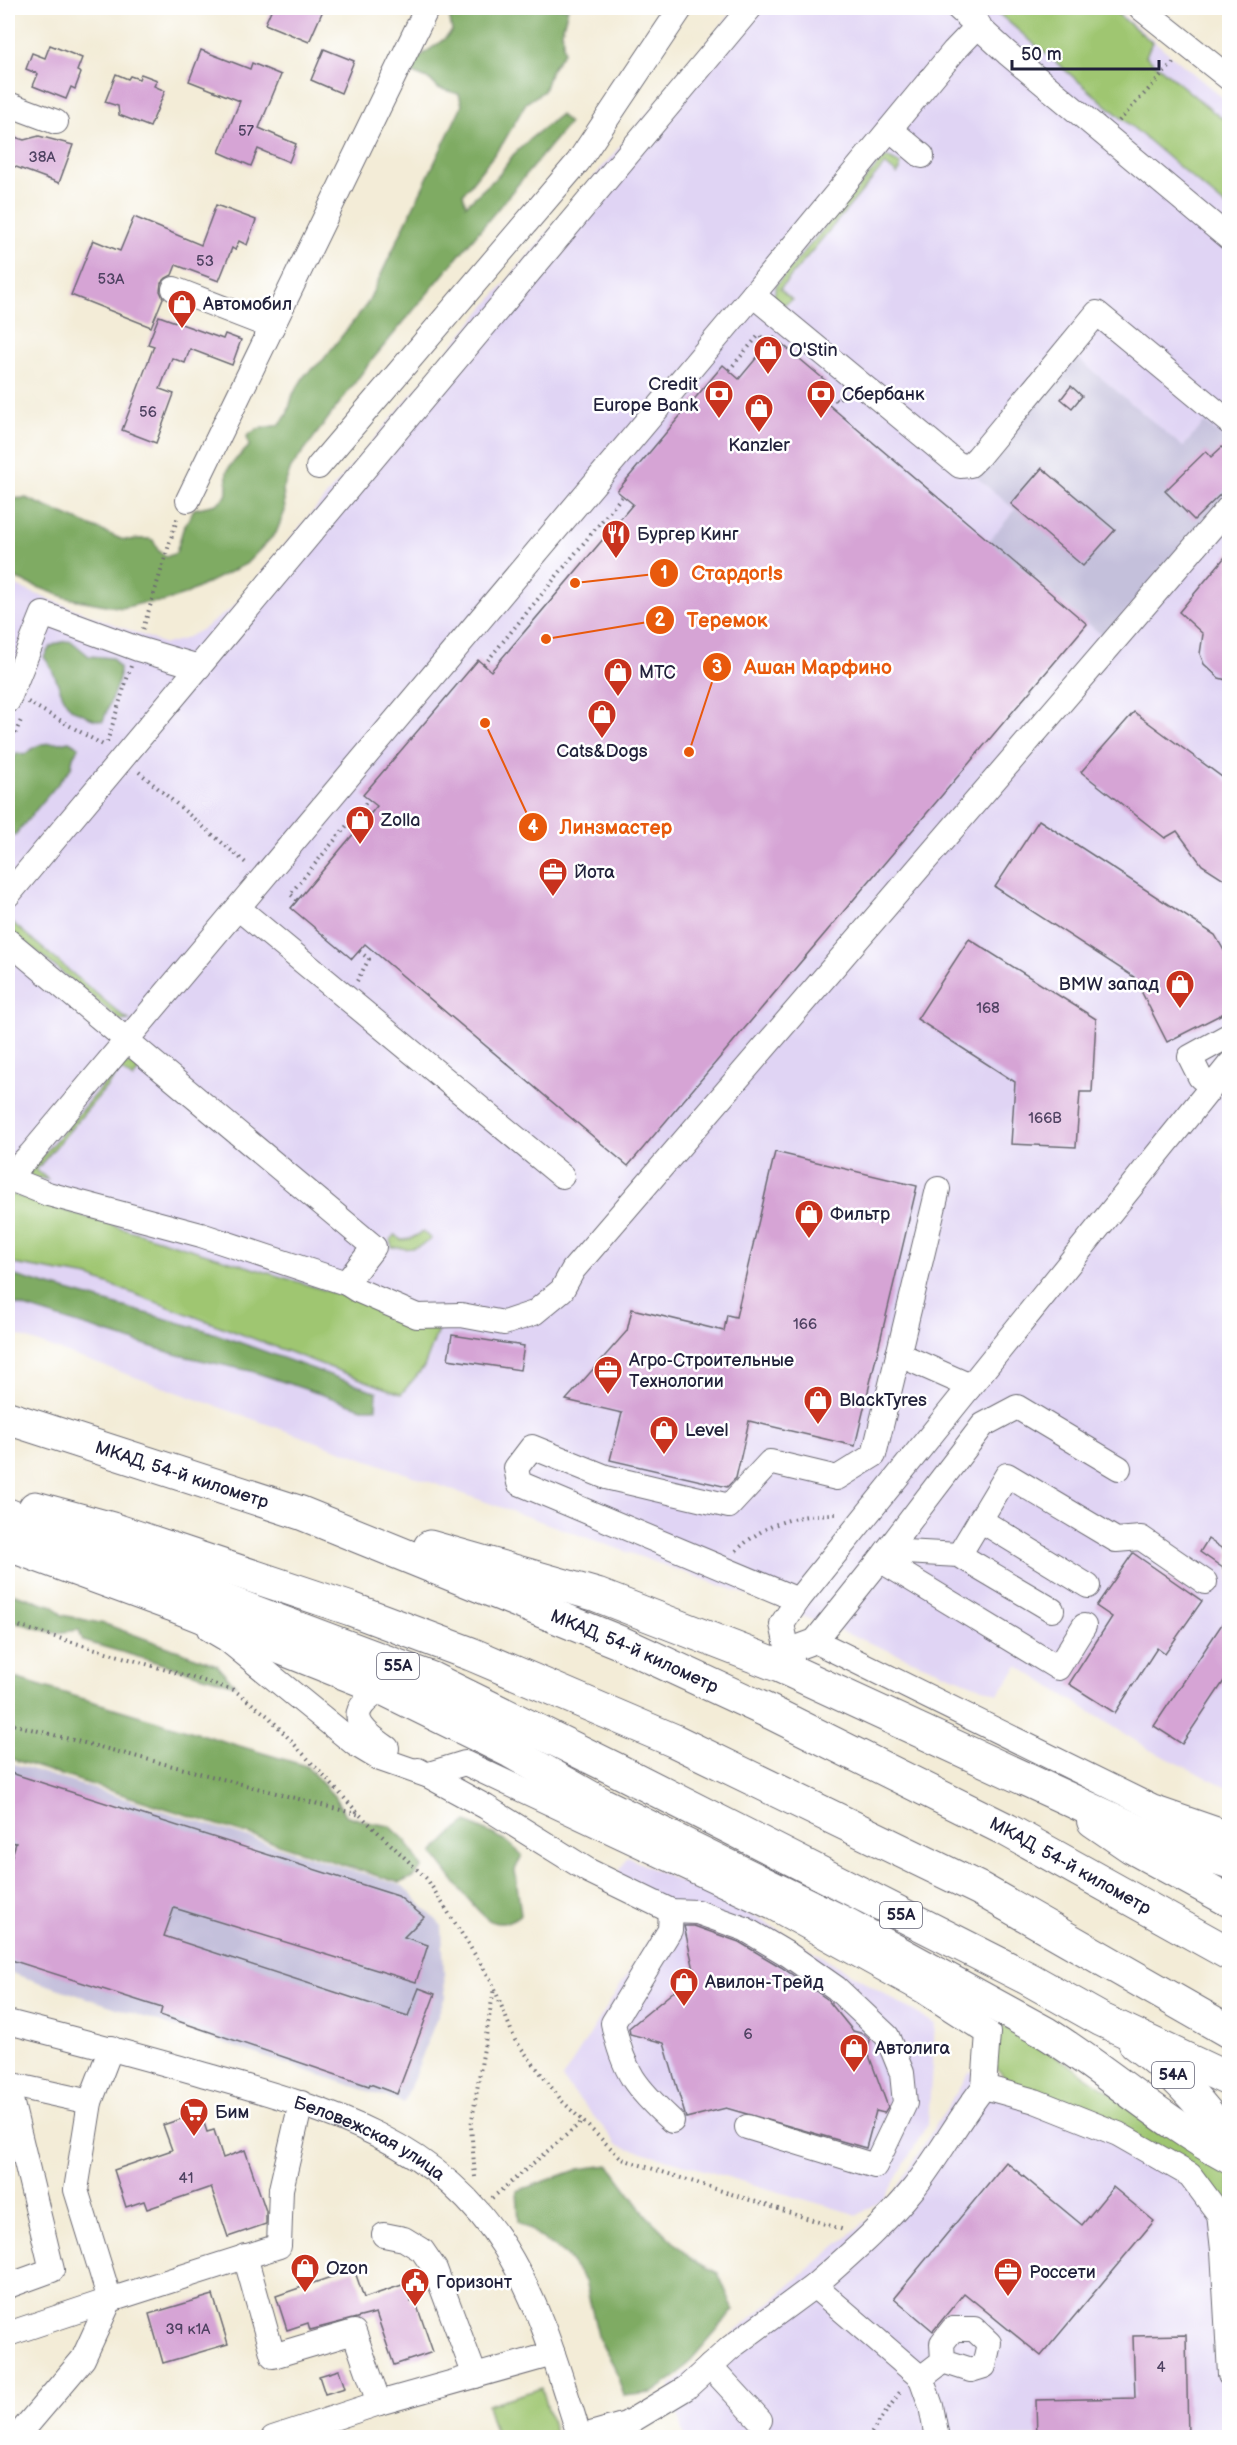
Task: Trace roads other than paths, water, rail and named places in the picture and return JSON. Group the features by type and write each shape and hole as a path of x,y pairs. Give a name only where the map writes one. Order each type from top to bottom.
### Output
{"highway":[{"name":"МКАД, 54-й километр","path":"8,1418 301,1513 621,1643 772,1713 1007,1830 1230,1954"},
{"path":"8,1501 112,1529 351,1609 471,1654 675,1741 980,1889 1230,2032"},
{"path":"301,1513 489,1563 597,1595 784,1659 1049,1790 1142,1833 1230,1863"},
{"name":"55А","path":"8,1515 105,1556 432,1679 1029,1979 1102,2020 1230,2080"}],"main road":[{"path":"8,1545 172,1605 383,1689 511,1752 601,1803 847,1924 1046,2033 1076,2051 1185,2133 1230,2158"},
{"path":"1049,1790 1131,1846 1230,1901"},
{"name":"54А","path":"1102,2020 1162,2063 1204,2107 1230,2143"}],"street":[{"path":"188,500 427,8"},
{"path":"318,467 578,162 681,8"},
{"path":"8,892 750,8"},
{"path":"958,8 1007,54 1230,239"},
{"path":"1141,8 1224,66"},
{"path":"979,26 954,51 753,295 238,908 30,1155 8,1177 48,1194 201,1235 346,1283 417,1316 460,1315 504,1323 534,1313 562,1290 573,1270 1230,506"},
{"path":"8,104 56,122"},
{"path":"890,129 922,156"},
{"path":"174,289 272,327"},
{"path":"753,295 960,466 970,465 978,457 1097,313 1230,423"},
{"path":"406,364 433,387"},
{"path":"9,697 43,614 138,649 199,667"},
{"path":"238,908 562,1176"},
{"path":"8,941 374,1247 346,1283"},
{"path":"1211,1086 1200,1077 1190,1057 1230,1035"},
{"path":"1119,1468 1017,1407 982,1425 883,1556 815,1641 784,1659 782,1624 798,1600 1230,1064"},
{"path":"798,1600 519,1483 516,1468 532,1447 606,1477 729,1506 770,1462 837,1478 874,1455 938,1189"},
{"path":"898,1354 961,1382 969,1388"},
{"path":"959,1555 1007,1475 1116,1540 1141,1538 1205,1582"},
{"path":"980,1520 1089,1586"},
{"path":"883,1556 959,1555 1052,1611"},
{"path":"883,1556 1058,1668 1084,1626"},
{"path":"172,1605 226,1639 355,1744 380,1759 426,1775 465,1763 773,1908 913,1985 988,2033 984,2086 914,2188 871,2237 814,2286 730,2348 686,2388 626,2424 580,2437"},
{"path":"815,1641 1152,1807 1230,1834"},
{"path":"383,1689 371,1695 360,1707 358,1718 360,1726 369,1735 426,1775 486,1807 589,1870 671,1911 697,1912 745,1929 789,1955 836,1988 887,2036 902,2073 905,2103 875,2166 747,2127"},
{"path":"671,1911 670,1930 613,2023 619,2053 631,2078 672,2121"},
{"name":"Беловежская улица","path":"8,2022 111,2048 301,2103 379,2134 435,2172 477,2210 504,2246 528,2288 553,2354 580,2437"},
{"path":"16,2438 82,2359 110,2300 76,2190 90,2102 111,2048"},
{"path":"8,2286 52,2270 8,2086 90,2102"},
{"path":"984,2086 1035,2101 1118,2134 1190,2175 1219,2214 1230,2374"},
{"path":"8,2334 279,2246 281,2189 301,2103"},
{"path":"384,2235 404,2239 422,2250 435,2269 475,2376"},
{"path":"245,2256 273,2356 354,2331 379,2403"},
{"path":"814,2286 921,2378 931,2406 937,2438"},
{"path":"273,2438 379,2403 553,2354"},
{"path":"921,2378 943,2361"},
{"path":"710,2366 760,2420"}],"place":[{"name":"Автомобил","path":"182,330"},
{"name":"O'Stin","path":"768,376"},
{"name":"Credit Europe Bank","path":"719,420"},
{"name":"Сбербанк","path":"821,420"},
{"name":"Kanzler","path":"759,434"},
{"name":"Бургер Кинг","path":"616,560"},
{"name":"Стардог!s","path":"575,583"},
{"name":"Теремок","path":"546,639"},
{"name":"МТС","path":"618,698"},
{"name":"Линзмастер","path":"485,723"},
{"name":"Cats&Dogs","path":"602,740"},
{"name":"Ашан Марфино","path":"689,752"},
{"name":"Zolla","path":"360,846"},
{"name":"Йота","path":"553,898"},
{"name":"BMW запад","path":"1180,1010"},
{"name":"Фильтр","path":"809,1240"},
{"name":"Агро-Строительные Технологии","path":"608,1396"},
{"name":"BlackTyres","path":"818,1426"},
{"name":"Level","path":"664,1456"},
{"name":"Авилон-Трейд","path":"684,2008"},
{"name":"Автолига","path":"854,2074"},
{"name":"Бим","path":"194,2138"},
{"name":"Ozon","path":"305,2294"},
{"name":"Россети","path":"1008,2298"},
{"name":"Горизонт","path":"415,2308"}]}
